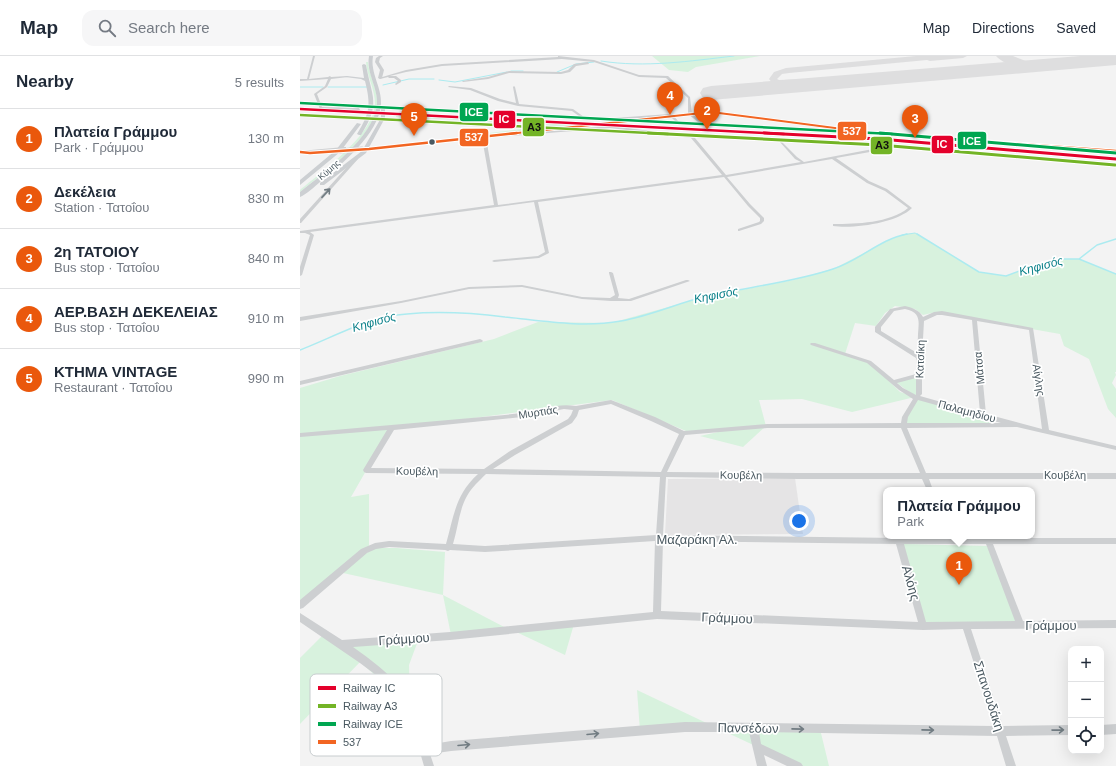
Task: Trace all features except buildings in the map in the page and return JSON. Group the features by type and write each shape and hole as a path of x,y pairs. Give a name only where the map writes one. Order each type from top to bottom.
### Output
{"main road":[{"path":"300,183 341,150 373,105 365,70 364,62 366,56"},
{"path":"300,203 328,179 356,159 365,148 383,118 384,107 380,105 376,83 370,65 371,56"},
{"path":"346,76 360,75 364,73 365,70"},
{"path":"346,76 362,78 368,81"},
{"path":"376,83 382,77"},
{"name":"Κύμης","path":"300,188 354,141 364,128 373,105"},
{"name":"Κύμης","path":"300,195 361,140 374,121 380,105"}],"street":[{"path":"308,79 314,56"},
{"path":"381,56 378,58 377,62 382,72 382,77"},
{"path":"557,56 562,58"},
{"path":"382,77 442,65 562,58 591,60 639,76 667,78 688,97 690,102 690,114"},
{"path":"463,81 488,78 509,72 561,73 570,71 575,65 602,63"},
{"path":"380,68 389,72 406,71"},
{"path":"300,80 346,76"},
{"path":"330,77 326,86 315,94 321,108 359,109"},
{"path":"382,77 395,78 400,81 396,84"},
{"path":"449,87 470,89 499,100 518,105 573,110 581,118 586,119 672,116"},
{"path":"514,87 518,105"},
{"path":"300,152 310,153 365,148 718,112 867,133 1116,151"},
{"path":"672,116 677,122 701,123 690,114"},
{"path":"303,232 725,176 891,147 895,145 692,137 605,127 484,138 437,140"},
{"path":"692,137 749,205 762,218 760,223 739,230"},
{"path":"484,138 496,206"},
{"path":"780,141 796,158 803,162"},
{"path":"832,157 868,182 886,190 910,208 897,215 879,221 853,226 834,225"},
{"path":"300,222 356,159"},
{"path":"300,180 314,172"},
{"path":"494,261 540,257 547,253 536,201"},
{"path":"300,275 312,235 303,232"},
{"path":"611,273 616,293 613,299"},
{"path":"300,319 401,302 469,288 522,286 544,292 596,300 629,300 688,281"},
{"path":"919,357 880,334 878,330 883,320 893,309 915,309 919,312 922,320 938,313 974,320"},
{"name":"Κατσίκη","path":"916,397 919,390 919,357 922,320"},
{"name":"Αίγλης","path":"974,320 1031,329 1046,432"},
{"name":"Μάτσα","path":"974,320 983,415"},
{"path":"300,383 480,341"},
{"name":"Παλαμηδίου","path":"813,344 869,362 893,382 916,397 1016,425 1116,448"},
{"path":"893,382 919,375"},
{"path":"916,397 905,417 904,427 929,487"},
{"path":"576,408 611,402 684,433 760,426 904,427 1016,425"},
{"name":"Μυρτιάς","path":"300,435 392,428 522,415 565,407 576,408 574,416 570,421 496,464 470,484 462,498 448,548"},
{"name":"Κουβέλη","path":"392,428 366,470 799,476 1116,476"},
{"path":"657,615 659,538 663,474 684,433"},
{"name":"Μαζαράκη Αλ.","path":"300,605 357,556 371,548 389,544 485,550 659,538 899,541 930,539"},
{"name":"Μαζαράκη Αλ.","path":"960,539 988,541 1116,541"},
{"name":"Αλόης","path":"899,541 923,626"},
{"path":"988,541 1021,625"},
{"name":"Γράμμου","path":"339,644 450,636 657,615 923,626 1116,624"},
{"path":"300,617 363,660 380,674"},
{"name":"Σπανουδάκη","path":"966,626 1011,766"},
{"name":"Πανσέδων","path":"442,747 670,728 1001,731 1068,730"},
{"path":"753,728 762,766"},
{"path":"1104,730 1116,730"},
{"path":"757,747 798,766"},
{"path":"426,756 429,766"}],"shaded area":[{"path":"795,478 803,534 665,535 668,479"}],"green space":[{"path":"652,56 760,56 696,67 688,72 669,70"},
{"path":"366,62 368,62 377,98 374,117 368,129 347,153 300,192 300,190 345,152 366,128 372,116 375,99"},
{"path":"396,115 581,125 470,136 554,125 396,117"},
{"path":"915,233 979,272 1006,276 1022,270 1064,259 1079,259 1116,274 1116,375 1112,383 1116,389 1116,418 1108,409 1089,359 1064,346 1060,334 936,312 923,315 915,309 895,306 885,313 876,326 855,323 845,354 862,359 875,367 900,392 914,396 896,382 918,376 916,397 1000,425 904,427 915,397 852,412 802,399 759,400 766,426 743,447 700,436 727,430 686,431 612,400 390,429 351,497 369,494 369,546 300,601 300,388 340,376 494,339 538,322 611,323 704,297 794,280 835,268 889,240 905,234"},
{"path":"903,544 987,546 1021,625 923,626"},
{"path":"376,548 397,548 445,552 443,595 343,573 361,556"},
{"path":"443,595 508,629 451,635"},
{"path":"574,624 565,655 512,630"},
{"path":"323,635 338,645 419,638 409,665 409,674 374,674 360,662 348,674 310,674 310,714 300,724 300,658"},
{"path":"637,690 717,728 640,731"},
{"path":"717,728 820,729 829,766 798,766"}],"waterway":[{"path":"601,61 651,64 734,56"},
{"path":"557,72 576,64 594,62"},
{"path":"511,71 523,71"},
{"path":"439,80 455,82 507,72"},
{"path":"383,85 409,79 434,79"},
{"path":"300,87 323,87"},
{"path":"328,87 367,87"},
{"name":"Κηφισός","path":"300,350 365,323 407,314 469,314 577,324 621,321 703,297 817,274 852,261 888,240 905,234"},
{"name":"Κηφισός","path":"905,234 917,234"},
{"name":"Κηφισός","path":"917,234 979,272 1006,276 1022,270 1064,259 1079,259"},
{"path":"1079,259 1097,245 1116,239"},
{"name":"Κηφισός","path":"1079,259 1116,274"}],"taxiway":[{"path":"804,81 777,83 773,79 777,73 781,71 942,56"},
{"path":"930,59 963,56"},
{"path":"1000,56 1014,63 1013,64 1027,63 1020,62 1007,56"}],"runway":[{"path":"711,93 1116,59"}],"rail line":[{"name":"ICE","path":"300,103 880,133 1116,153"},
{"name":"IC","path":"300,109 880,139 1116,159"},
{"name":"A3","path":"300,115 880,145 1115,165"}],"transit line":[{"name":"537","path":"300,152 310,153 369,149 711,112 867,133 1116,151"}],"place":[{"name":"ΑΕΡ.ΒΑΣΗ ΔΕΚΕΛΕΙΑΣ","path":"670,115"},
{"name":"Δεκέλεια","path":"707,130"},
{"name":"KTHMA VINTAGE","path":"414,136"},
{"name":"2η ΤΑΤΟΙΟΥ","path":"915,138"},
{"name":"Πλατεία Γράμμου","path":"959,585"}]}
